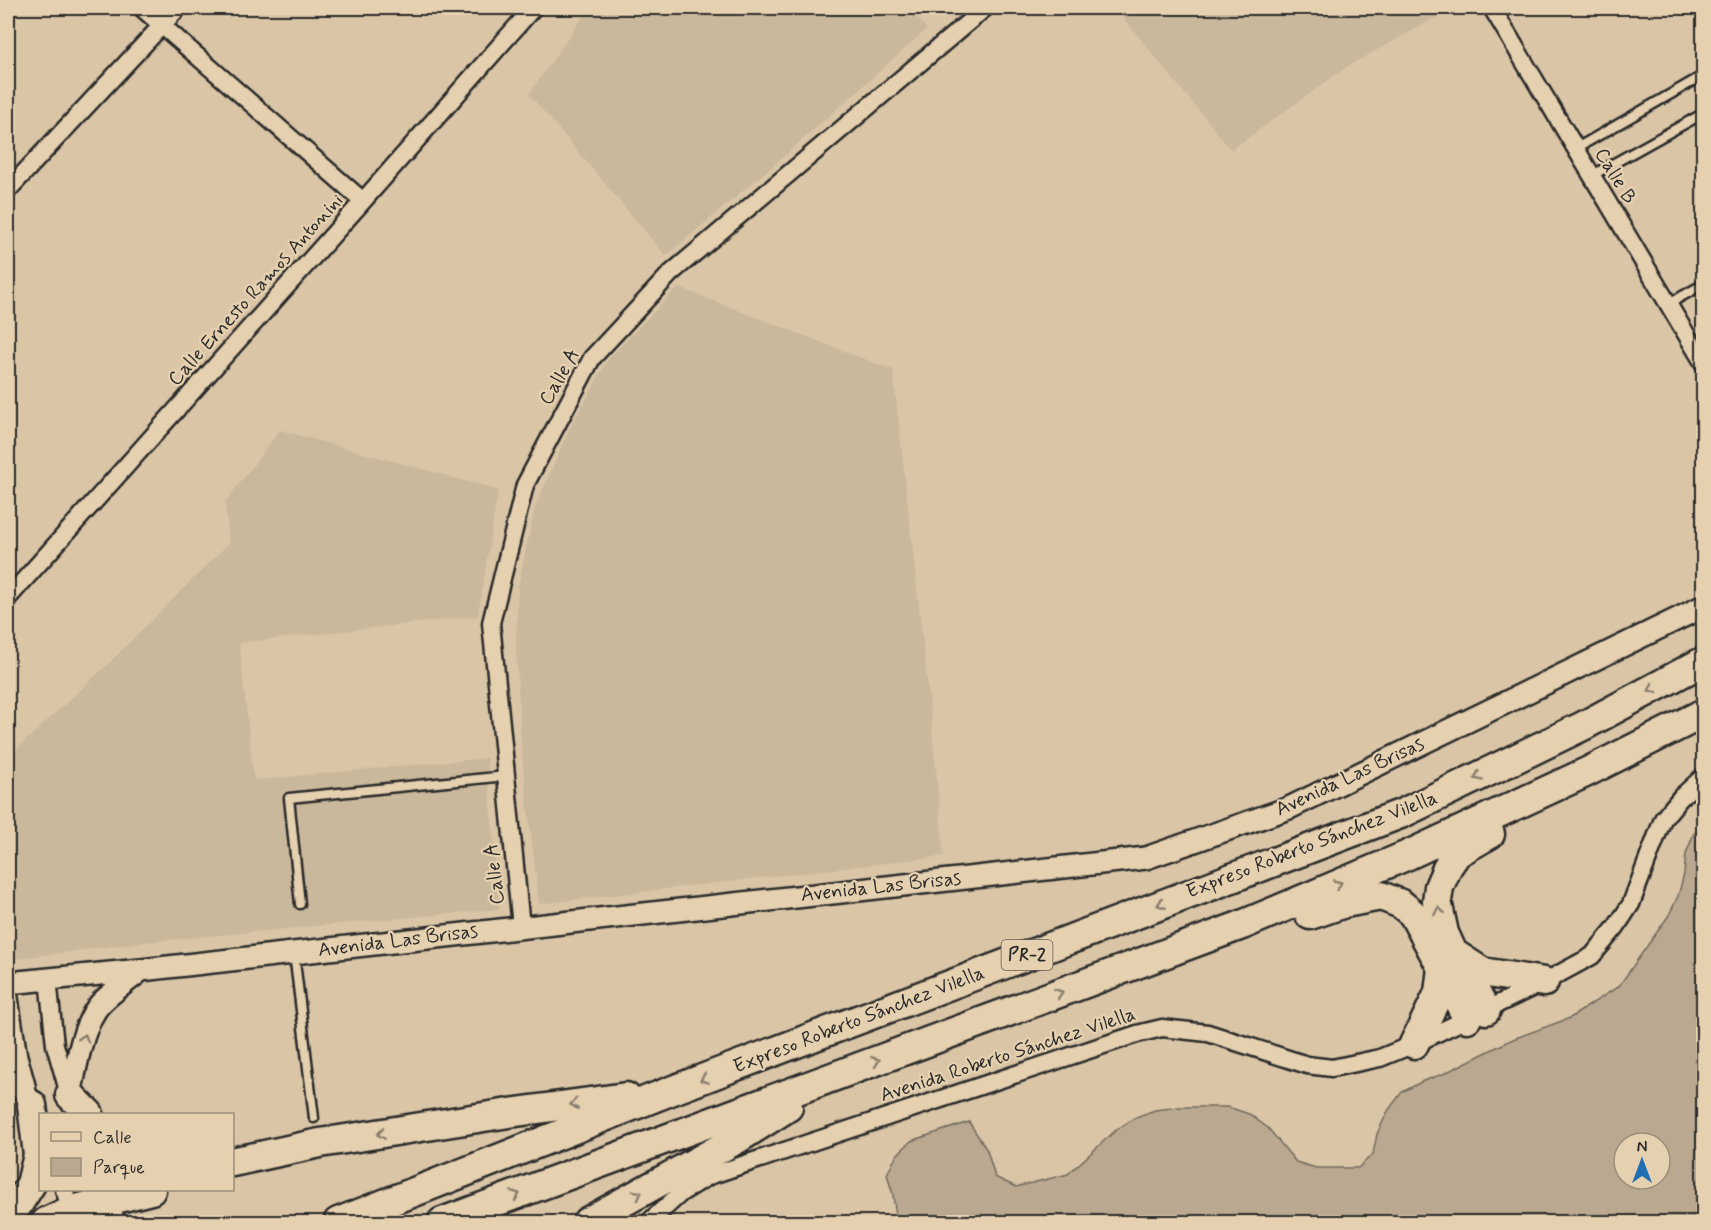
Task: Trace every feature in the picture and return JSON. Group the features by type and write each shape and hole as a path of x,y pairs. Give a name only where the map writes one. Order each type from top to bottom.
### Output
{"highway":[{"name":"Expreso Roberto Sánchez Vilella","path":"338,1222 673,1090 1403,813 1583,726 1704,661"},
{"name":"Expreso Roberto Sánchez Vilella","path":"442,1222 1242,925 1408,855 1587,772 1704,713"},
{"path":"1414,1044 1439,993 1448,961 1437,901 1439,887 1448,866 1457,853 1524,814 1587,772"},
{"path":"1242,925 1302,917 1345,903 1381,896 1401,904 1413,914 1448,961 1476,1014"},
{"path":"1448,961 1482,972 1544,982"},
{"path":"587,1222 739,1138 839,1075"},
{"path":"234,1162 332,1141 673,1090"},
{"path":"8,1220 31,1184 38,1155 36,1116"},
{"path":"46,1222 71,1207 110,1204 148,1191"}],"street":[{"path":"142,8 363,201"},
{"path":"8,190 177,8"},
{"name":"Calle Ernesto Ramos Antonini","path":"8,598 533,8"},
{"name":"Calle A","path":"521,927 491,623 525,484 592,358 670,274 985,8"},
{"name":"Calle B","path":"1496,9 1590,176 1704,364"},
{"name":"Avenida Las Brisas","path":"8,983 1146,858 1289,808 1704,606"},
{"name":"Avenida Roberto Sánchez Vilella","path":"649,1222 681,1193 710,1176 1137,1034 1162,1028 1208,1033 1307,1065 1332,1068 1380,1058 1414,1044 1544,982 1592,956 1616,927 1631,904 1663,819 1681,797 1704,776"},
{"path":"79,1108 84,1039 89,1023 100,1004 141,970"},
{"path":"48,979 55,1045 79,1108"},
{"path":"8,988 18,1054 36,1116"},
{"path":"8,1064 36,1116"}],"lane":[{"path":"1575,150 1704,75"},
{"path":"1590,176 1704,113"},
{"path":"1668,304 1704,284"},
{"path":"300,904 289,798 506,776"},
{"path":"294,953 314,1118"}],"shaded area":[{"path":"589,8 909,8 927,29 783,157 666,256 529,94"},
{"path":"1115,8 1454,8 1348,66 1231,150"},
{"path":"678,287 893,370 944,856 539,904 521,746 516,647 518,587 535,507 569,430 609,358"},
{"path":"280,430 498,490 478,616 239,643 254,780 487,758 499,909 135,943 8,960 8,757 105,667 229,543 225,502"}],"green space":[{"path":"1703,829 1703,1222 891,1222 896,1216 887,1174 897,1155 911,1141 969,1122 987,1150 995,1177 1016,1187 1068,1174 1116,1130 1136,1117 1155,1110 1179,1107 1228,1107 1249,1114 1268,1128 1296,1162 1316,1168 1358,1168 1373,1154 1377,1134 1388,1111 1402,1092 1513,1039 1570,1018 1619,986 1669,915 1678,896 1686,854 1694,833"}]}
